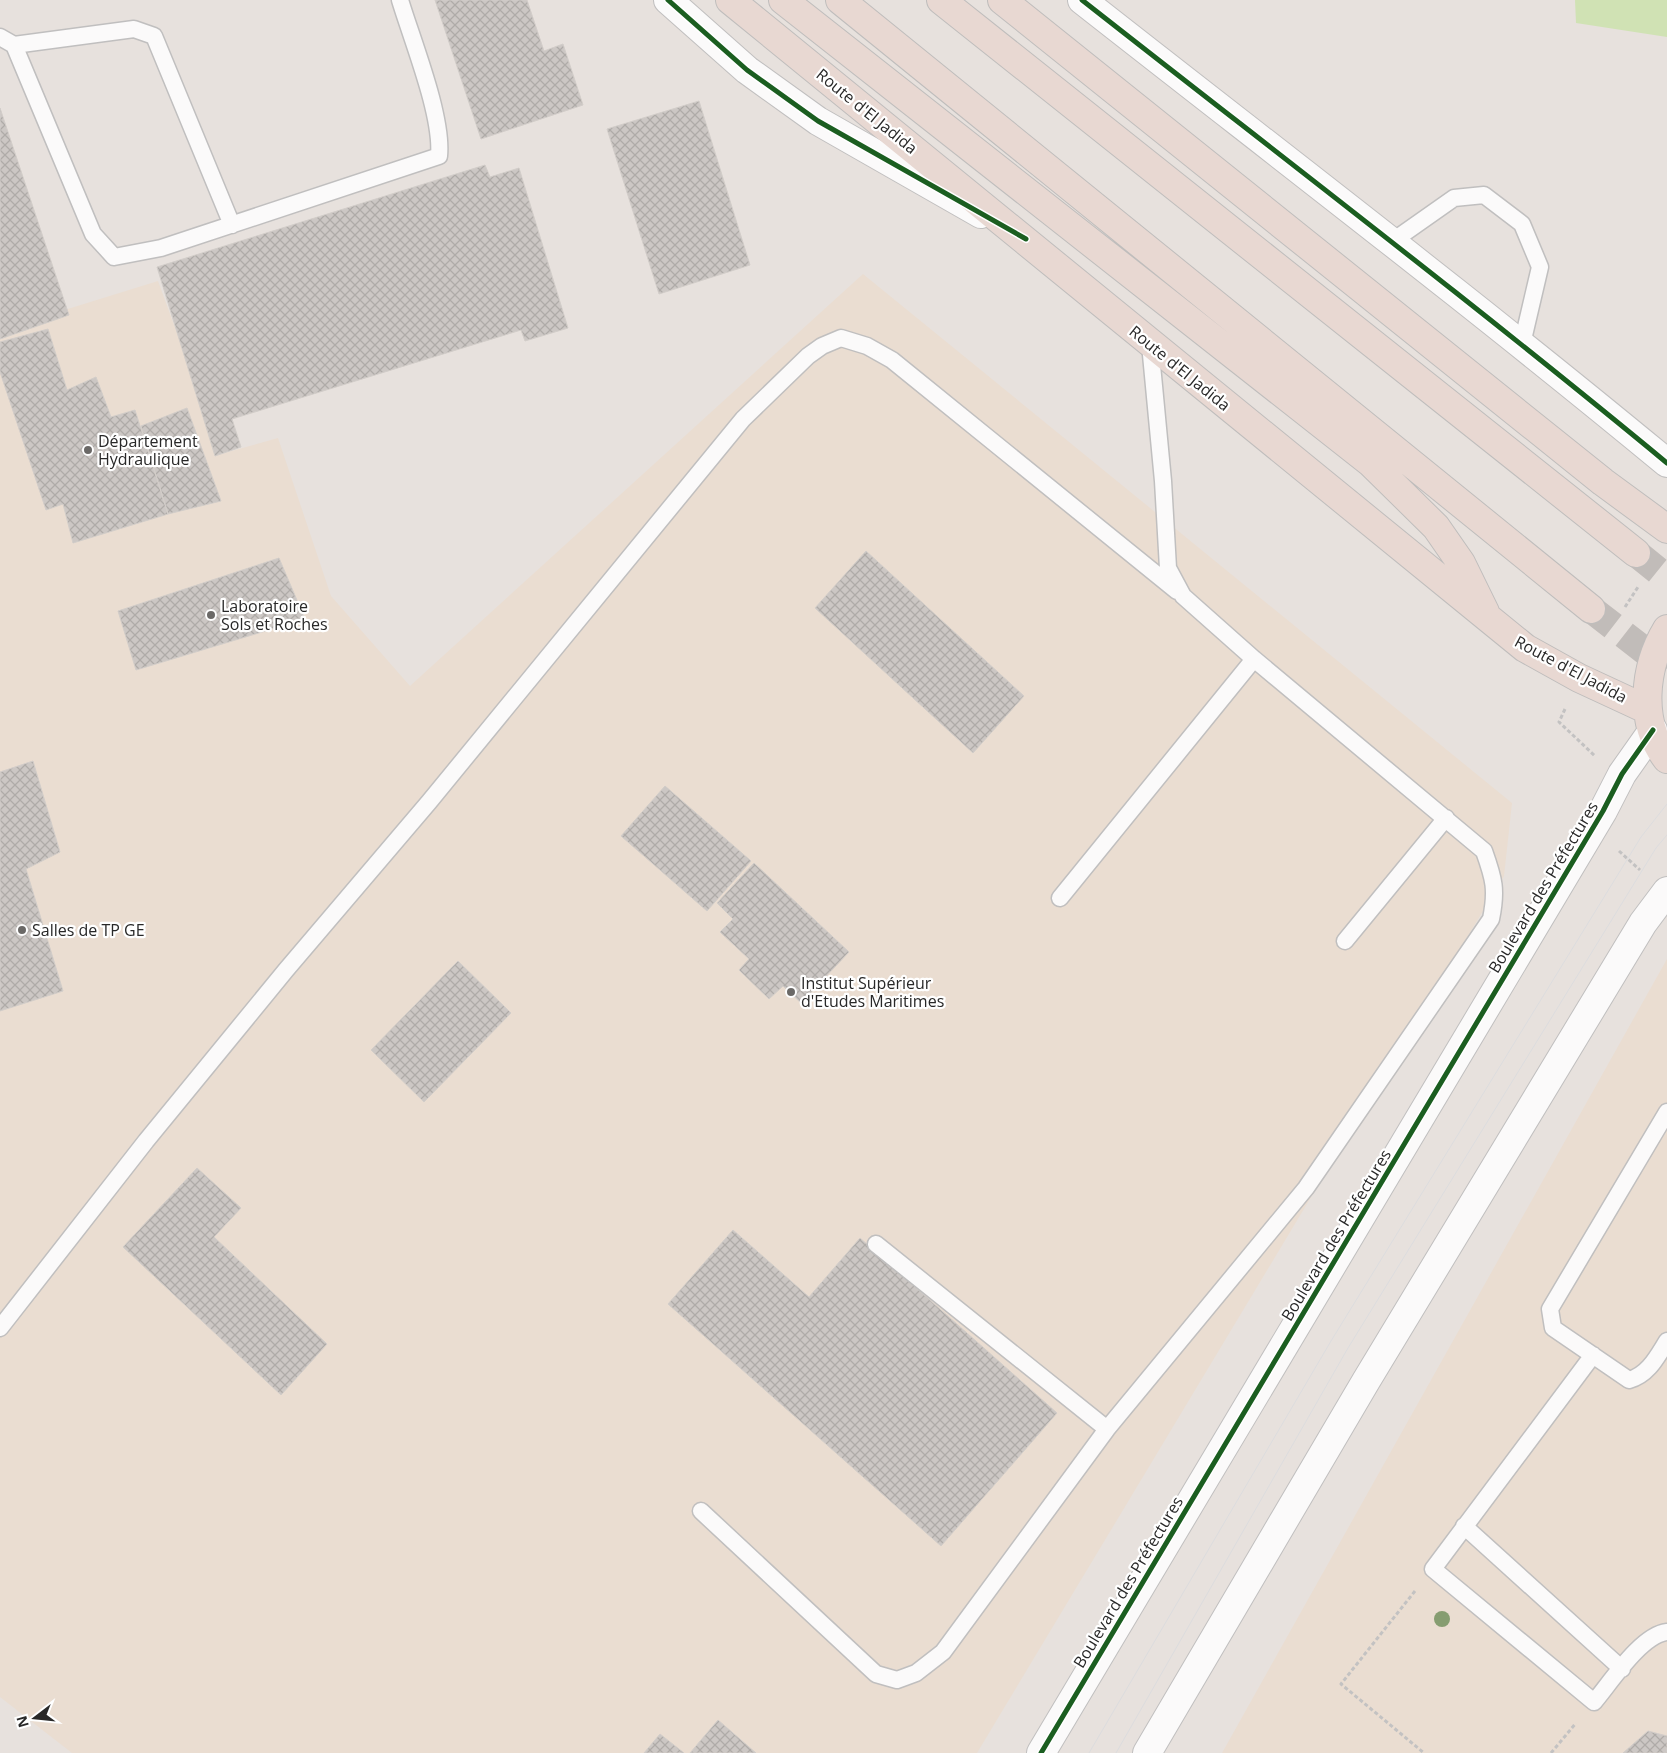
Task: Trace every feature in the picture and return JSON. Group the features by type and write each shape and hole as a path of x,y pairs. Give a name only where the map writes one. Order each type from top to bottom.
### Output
{"highway":[{"name":"Route d'El Jadida","path":"730,0 1026,239 1150,344 1525,648 1650,720"},
{"path":"783,0 1372,463 1436,527 1461,562 1488,619"},
{"path":"840,0 1591,609"},
{"path":"941,0 1636,553"},
{"path":"1002,0 1595,476 1667,529"},
{"path":"1667,629 1651,664 1647,687 1650,720 1667,759"}],"street":[{"path":"668,0 747,70 818,120 879,157 1026,239"},
{"path":"1082,0 1390,243 1522,344 1667,464"},
{"name":"Boulevard des Préfectures","path":"1041,1753 1603,811 1650,720"},
{"path":"1147,1753 1371,1372 1643,923 1667,890"}],"lane":[{"path":"232,225 154,36 134,29 7,41 93,234 114,257 162,248 232,225 439,156 440,145 433,108 400,0"},
{"path":"1390,243 1454,198 1484,196 1522,224 1540,266 1522,344"},
{"path":"0,1328 164,1119 286,970 429,802 743,419 808,356 822,346 840,338 866,346 892,360 1183,596 1254,659 1446,818 1484,851 1492,872 1496,896 1490,919 1306,1188 1107,1429 942,1652 916,1673 897,1680 876,1674 701,1511"},
{"path":"1150,344 1163,481 1168,568 1183,596"},
{"path":"1060,898 1254,659"},
{"path":"1345,940 1446,818"},
{"path":"1667,1112 1550,1309 1552,1328 1629,1380 1638,1378 1652,1364 1667,1342"},
{"path":"876,1244 1107,1429"},
{"path":"1593,1355 1433,1569 1594,1702 1643,1645 1657,1633 1667,1632"},
{"path":"1464,1526 1622,1669"}],"path":[{"path":"1424,1753 1341,1684 1433,1569"},
{"path":"1551,1753 1594,1702"}],"shaded area":[{"name":"Institut Supérieur d'Etudes Maritimes","path":"863,274 1512,803 1504,876 977,1753 72,1753 0,1697 0,330 158,281 221,454 278,438 331,596 410,686"},
{"path":"1667,959 1667,1753 1222,1753"}],"green space":[{"path":"1575,0 1667,0 1667,37 1576,23"}],"building":[{"path":"435,0 527,0 544,51 563,44 583,105 481,139"},
{"path":"699,101 750,265 659,294 607,129"},
{"path":"0,108 69,315 0,339"},
{"path":"485,165 490,177 519,168 568,328 525,341 521,330 232,419 241,447 215,456 157,267"},
{"name":"Département Hydraulique","path":"48,329 67,390 96,377 111,417 135,410 168,514 73,543 63,504 46,510 0,372 0,342"},
{"path":"187,408 221,501 168,514 141,426"},
{"path":"866,551 1024,696 973,753 815,608"},
{"name":"Laboratoire Sols et Roches","path":"279,558 305,619 136,670 118,611"},
{"name":"Salles de TP GE","path":"33,761 60,852 26,869 63,991 0,1011 0,772"},
{"path":"665,786 751,861 707,911 621,836"},
{"path":"754,863 849,952 801,1003 783,986 769,999 739,970 749,959 720,932 733,919 717,903"},
{"path":"458,961 511,1013 424,1102 371,1050"},
{"path":"197,1168 241,1208 214,1237 327,1344 281,1395 123,1247"},
{"path":"733,1230 809,1297 860,1238 1057,1413 941,1546 668,1304"},
{"path":"718,1720 756,1753 690,1753"},
{"path":"1648,1731 1667,1736 1667,1753 1623,1753"},
{"path":"660,1734 684,1753 644,1753"}],"tunnel":[{"path":"1636,553 1667,578"},
{"path":"1591,609 1667,668"}],"tram line":[{"path":"1089,1753 1331,1341 1641,837 1667,804"},
{"path":"1116,1753 1348,1348 1656,848 1667,835"}],"cycle path":[{"path":"668,0 747,70 818,121 1026,239"},
{"path":"1082,0 1450,288 1667,463"},
{"path":"1041,1753 1603,811 1622,774 1653,730"}],"place":[{"name":"Département Hydraulique","path":"88,450"},
{"name":"Laboratoire Sols et Roches","path":"211,615"},
{"name":"Salles de TP GE","path":"22,930"},
{"name":"Institut Supérieur d'Etudes Maritimes","path":"791,992"}]}
